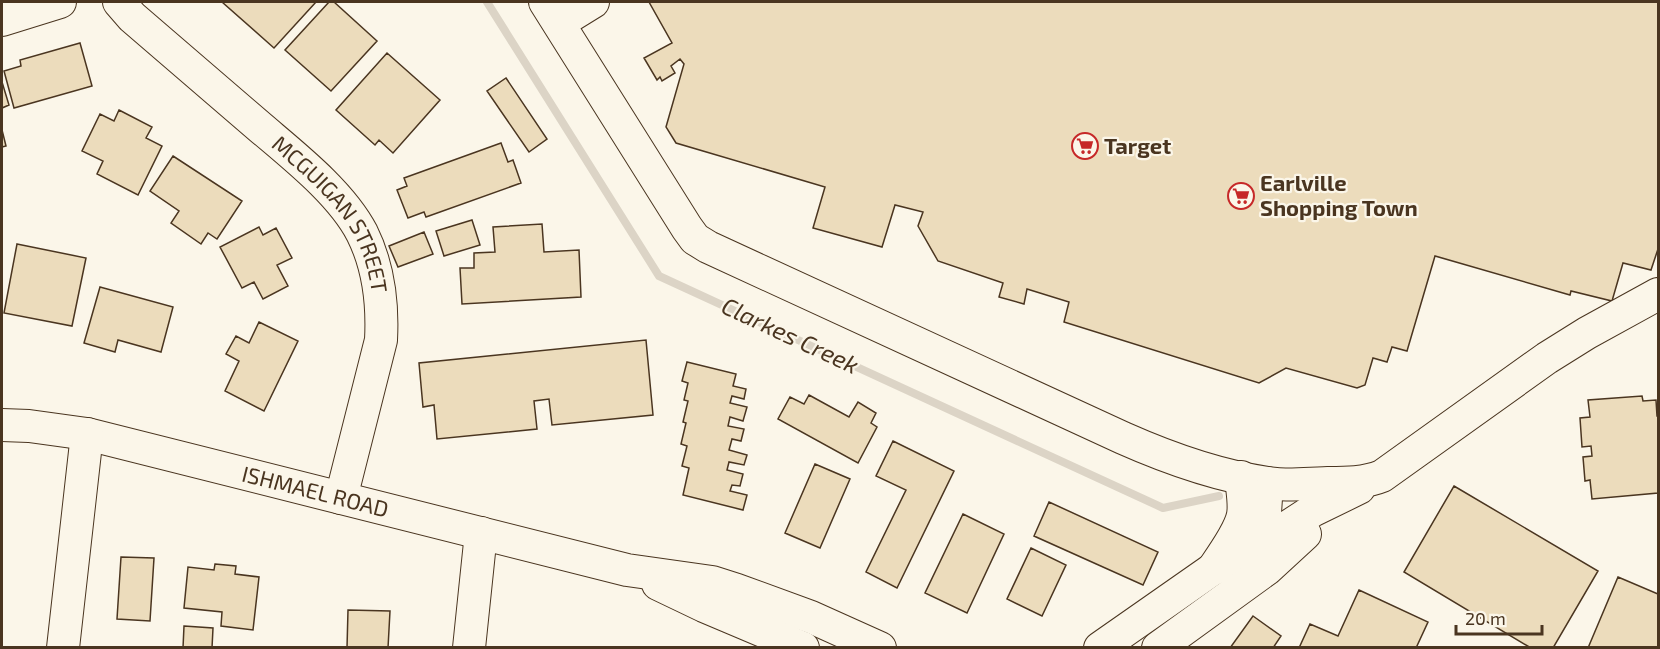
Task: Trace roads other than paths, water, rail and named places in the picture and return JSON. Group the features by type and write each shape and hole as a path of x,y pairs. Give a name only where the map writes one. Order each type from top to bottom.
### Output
{"street":[{"path":"2,20 60,2"},
{"name":"MCGUIGAN STREET","path":"119,2 132,17 300,162 338,198 361,232 374,263 380,286 381,340 341,498"},
{"path":"592,2 552,12 687,228 699,242 1155,453 1254,480 1298,484 1351,483 1382,476"},
{"path":"1158,648 1267,569 1299,538 1546,358 1659,294"},
{"name":"ISHMAEL ROAD","path":"2,425 87,434 627,570 712,582 811,617 880,648"},
{"path":"63,648 87,434"},
{"path":"1101,648 1213,569 1234,561 1312,511 1382,476"},
{"path":"1249,582 1263,543 1254,480"},
{"path":"1213,569 1242,518 1243,500 1254,480"},
{"path":"469,648 481,532"},
{"name":"ISHMAEL ROAD","path":"627,570 704,606 804,648"}],"waterway":[{"name":"Clarkes Creek","path":"487,2 659,276 1163,508 1219,496"}],"place":[{"name":"Target","path":"1085,146"},
{"name":"Earlville Shopping Town","path":"1241,196"}]}
